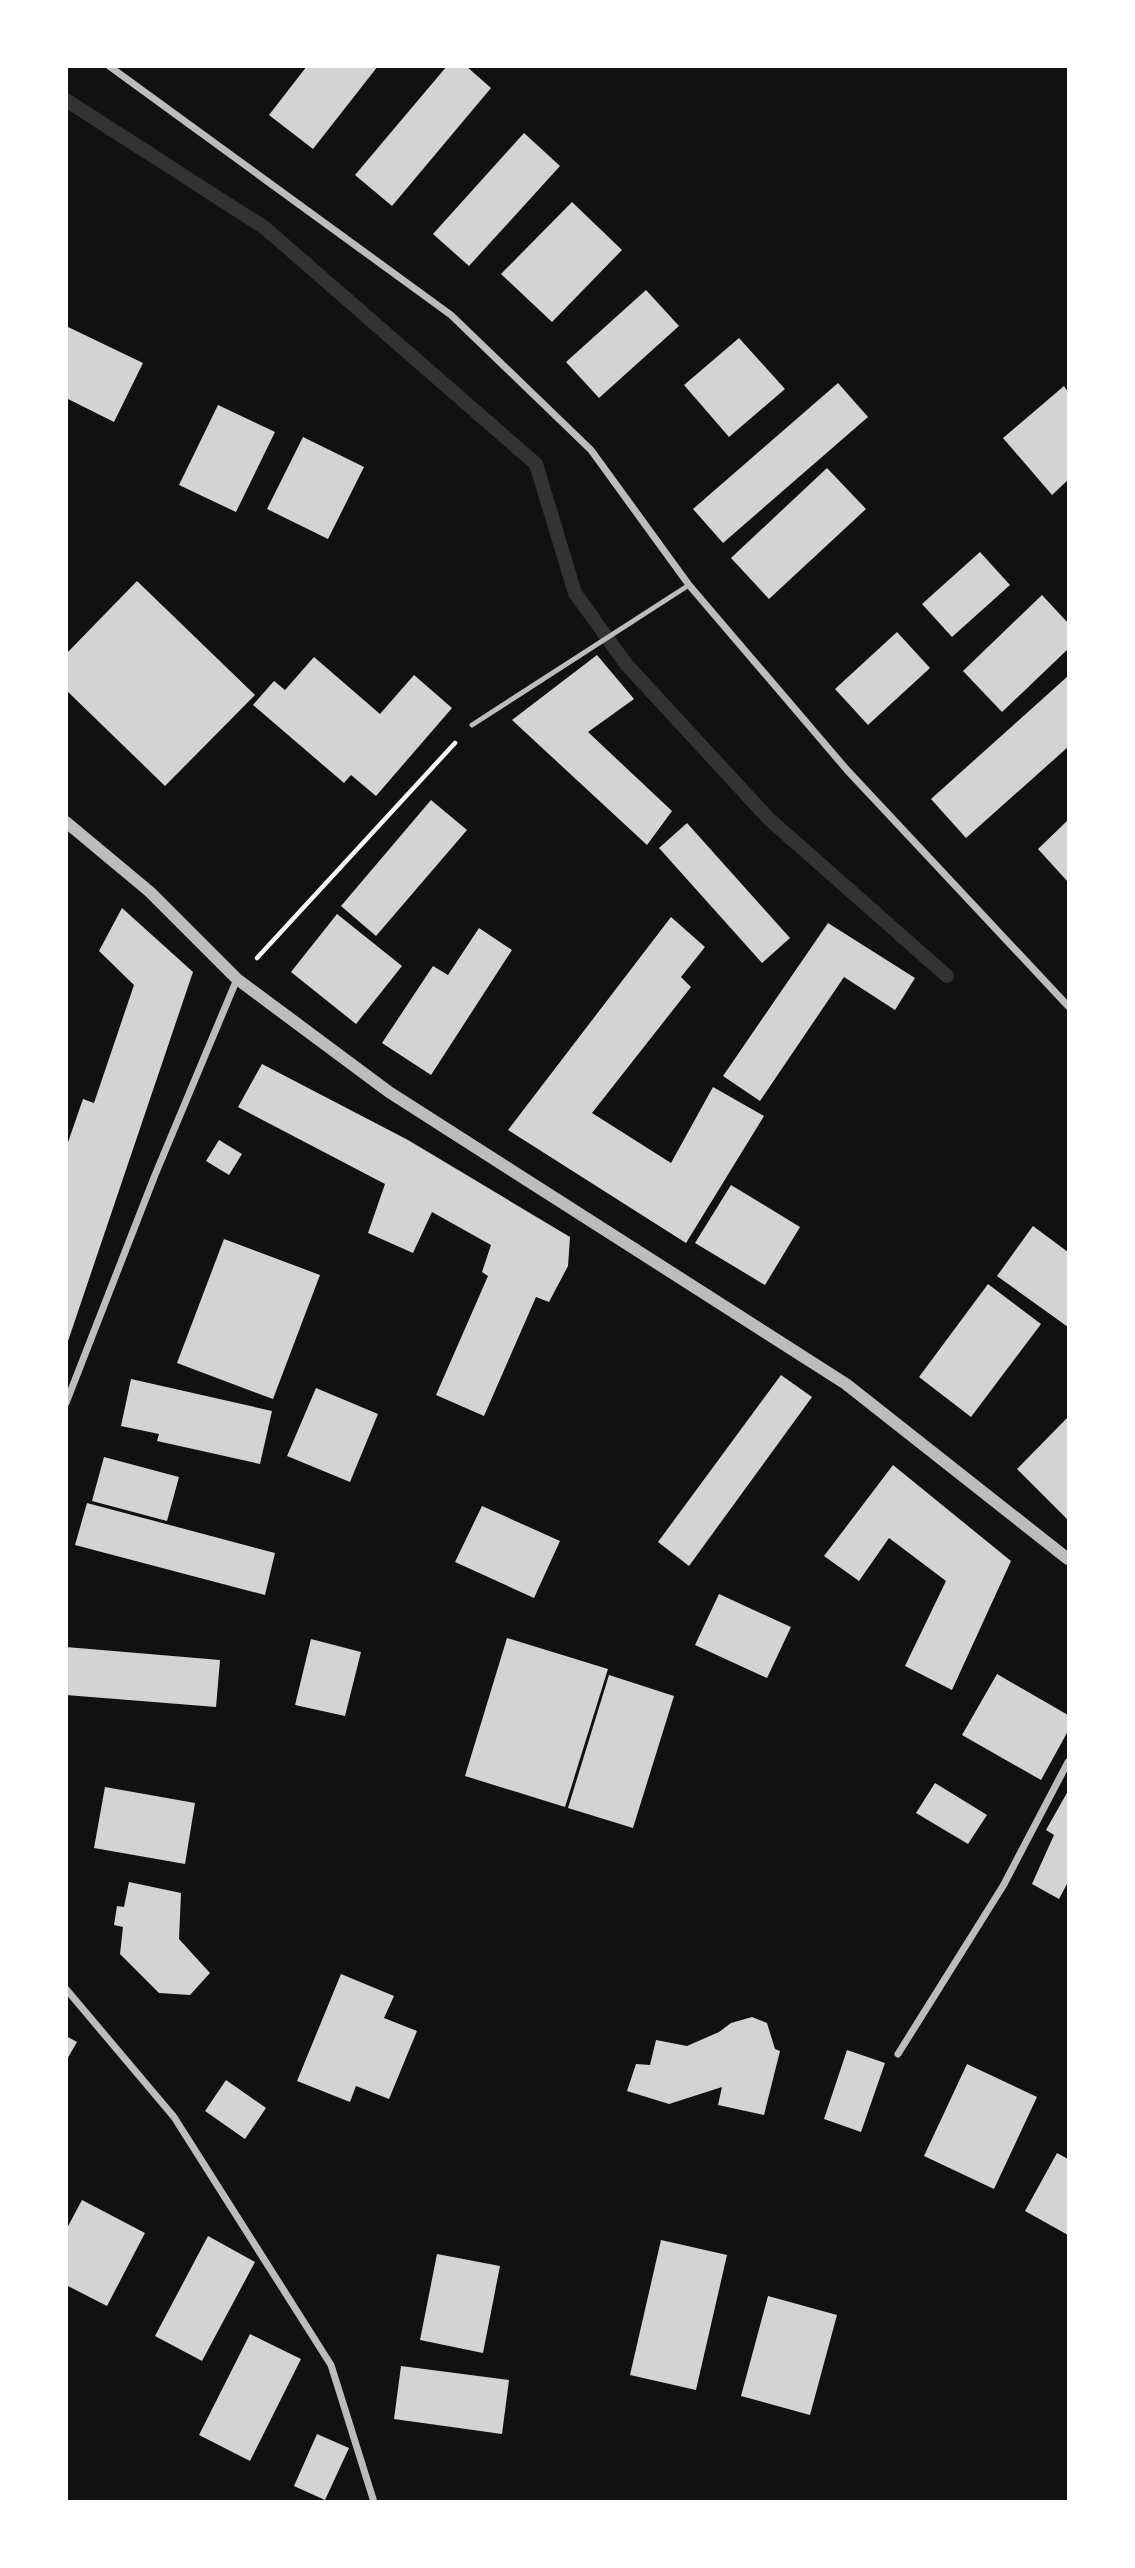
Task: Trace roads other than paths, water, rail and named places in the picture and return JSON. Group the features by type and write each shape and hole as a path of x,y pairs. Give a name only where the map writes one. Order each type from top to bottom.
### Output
{"street":[{"path":"110,66 451,315 591,450 689,585 847,770 1069,1006"},
{"path":"66,821 150,892 237,979 389,1092 846,1384 1069,1559"},
{"path":"66,1403 150,1188 237,979"},
{"path":"898,2054 1003,1885 1069,1762"},
{"path":"66,1989 174,2118 331,2365 374,2501"}],"lane":[{"path":"472,725 689,585"}],"waterway":[{"path":"66,100 265,228 536,464 575,593 626,664 769,819 947,976"}]}
